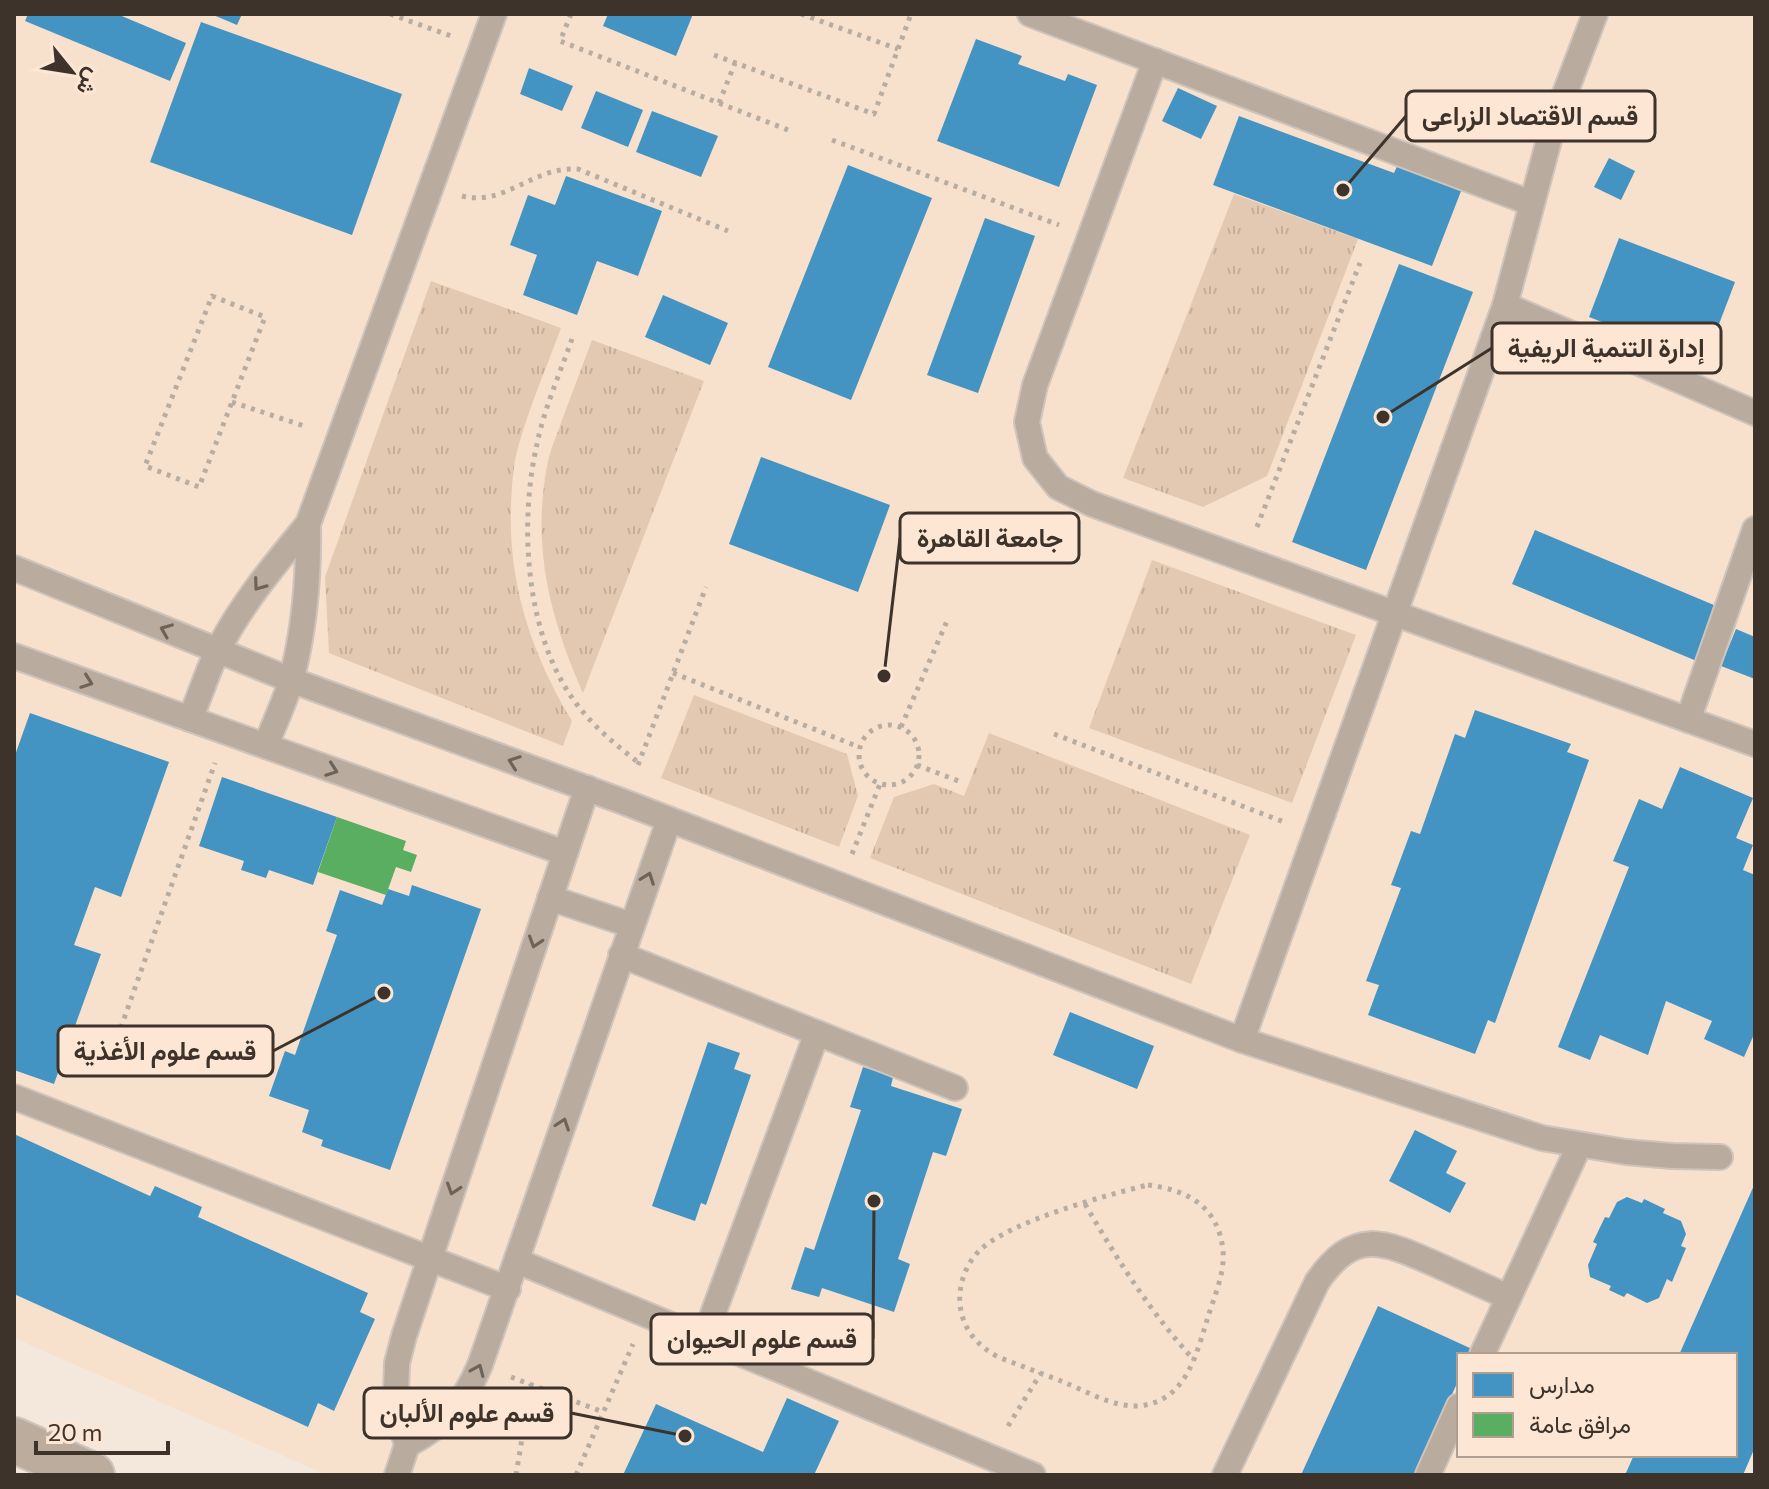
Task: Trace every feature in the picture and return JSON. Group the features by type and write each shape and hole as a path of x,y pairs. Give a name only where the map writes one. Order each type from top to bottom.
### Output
{"main road":[{"path":"14,1440 92,1475"}],"lane":[{"path":"266,746 291,680 306,603 308,524 494,14"},
{"path":"1030,14 1531,203"},
{"path":"1242,1040 1505,305 1553,125 1595,14"},
{"path":"1155,61 1035,385 1027,422 1035,458 1058,487 1092,504 1755,744"},
{"path":"1505,305 1755,413"},
{"path":"190,719 218,651 259,583 308,524"},
{"path":"1688,720 1755,529"},
{"path":"14,568 291,680 624,802 1242,1040 1504,1127 1579,1146 1672,1156 1720,1157"},
{"path":"14,656 565,853"},
{"path":"397,1475 407,1445 399,1418 397,1363 587,788"},
{"path":"407,1445 432,1432 452,1413 469,1391 480,1365 669,820"},
{"path":"550,898 631,925"},
{"path":"621,955 955,1088"},
{"path":"704,1338 817,1033"},
{"path":"14,1097 508,1289"},
{"path":"1483,1353 1579,1146"},
{"path":"1225,1475 1317,1282 1332,1260 1355,1247 1381,1244 1406,1251 1508,1297"},
{"path":"517,1261 1033,1475"},
{"path":"1428,1475 1457,1410"}],"path":[{"path":"390,14 482,47"},
{"path":"571,14 560,41 788,130"},
{"path":"801,14 898,49"},
{"path":"714,55 874,114 911,14"},
{"path":"719,103 735,63"},
{"path":"832,140 1090,237"},
{"path":"431,187 465,197 488,199 544,173 561,168 578,169 728,231"},
{"path":"1245,559 1360,263"},
{"path":"212,296 265,317 232,402 199,487 145,466 212,296"},
{"path":"572,339 537,441 530,481 528,522 535,600 557,673 573,699 592,723 639,763"},
{"path":"232,402 340,438"},
{"path":"624,802 706,587"},
{"path":"901,727 947,621"},
{"path":"673,673 859,747"},
{"path":"891,724 901,727 911,734 919,754 911,775 891,785 869,779 858,758 859,747 871,730 891,724"},
{"path":"104,1075 226,732"},
{"path":"1054,734 1315,834"},
{"path":"917,765 961,782"},
{"path":"840,886 880,784"},
{"path":"1148,1185 1176,1188 1200,1203 1217,1225 1224,1253 1219,1280 1194,1361 1183,1381 1166,1397 1136,1406 1121,1405 998,1357 982,1347 969,1333 960,1306 962,1279 981,1249 1037,1219 1148,1185"},
{"path":"1085,1204 1122,1267 1169,1333 1194,1361"},
{"path":"576,1475 646,1314"},
{"path":"480,1365 603,1412"},
{"path":"989,1456 1041,1373"},
{"path":"516,1475 531,1384"}],"shaded area":[{"path":"14,14 1755,14 1755,1447 1743,1475 327,1475 14,1338"}],"green space":[{"path":"1234,194 1358,239 1267,476 1203,507 1123,478"},
{"path":"431,281 561,328 517,451 511,535 518,591 525,618 545,670 572,721 563,746 329,653 325,577"},
{"path":"592,340 704,381 583,693 561,636 546,579 542,521 549,456"},
{"path":"1152,560 1356,635 1292,803 1089,728"},
{"path":"694,695 847,754 858,796 839,847 661,778"},
{"path":"989,733 1250,835 1191,984 870,858 894,797 934,784 964,796"}],"building: مدارس":[{"path":"28,14 117,14 186,43 170,81 25,21"},
{"path":"211,14 242,14 237,25"},
{"path":"608,14 693,14 676,56 603,26"},
{"path":"201,22 402,94 352,235 150,162"},
{"path":"976,39 1022,56 1018,64 1065,81 1068,74 1097,85 1059,187 937,141"},
{"path":"529,68 573,86 562,111 520,94"},
{"path":"1178,88 1217,106 1201,139 1162,121"},
{"path":"596,91 643,110 628,147 581,128"},
{"path":"652,111 718,136 701,177 636,152"},
{"path":"1239,116 1394,173 1399,162 1463,186 1432,266 1213,185"},
{"path":"1609,158 1635,171 1621,200 1594,187"},
{"path":"848,165 932,198 851,400 768,367"},
{"path":"566,176 662,211 638,276 597,261 577,315 523,295 537,255 510,245 528,195 555,205"},
{"path":"985,218 1035,236 978,393 927,375"},
{"path":"1619,238 1735,282 1705,361 1589,317"},
{"path":"1399,264 1473,292 1366,570 1292,542"},
{"path":"663,295 728,323 710,365 645,337"},
{"path":"761,457 890,505 858,592 729,544"},
{"path":"1535,530 1721,608 1699,662 1512,584"},
{"path":"1736,629 1755,637 1755,679 1721,666"},
{"path":"1475,710 1571,744 1567,752 1589,760 1495,1023 1488,1020 1475,1054 1368,1015 1379,985 1366,981 1401,888 1391,885 1411,831 1420,834 1455,734 1465,738"},
{"path":"30,713 169,762 121,897 95,887 74,945 101,954 54,1084 14,1070 14,758"},
{"path":"1680,767 1753,798 1736,838 1753,845 1743,870 1755,875 1755,1032 1744,1057 1704,1039 1712,1021 1666,1001 1648,1055 1600,1035 1590,1060 1558,1047 1629,867 1613,861 1639,799 1662,809"},
{"path":"222,777 337,817 313,885 269,870 266,878 241,870 244,861 199,846"},
{"path":"412,885 481,909 390,1170 321,1146 323,1140 302,1132 309,1110 269,1096 285,1051 295,1055 337,935 326,931 340,890 382,905 388,889 409,896"},
{"path":"1070,1012 1154,1046 1137,1089 1053,1055"},
{"path":"708,1042 740,1053 734,1069 751,1075 706,1205 701,1203 695,1221 652,1206"},
{"path":"863,1067 893,1077 891,1086 962,1109 946,1156 933,1152 898,1259 910,1264 894,1312 822,1288 819,1297 791,1289 805,1247 814,1250 861,1110 850,1107"},
{"path":"1415,1130 1457,1151 1446,1173 1466,1183 1450,1213 1389,1181"},
{"path":"14,1134 150,1196 155,1186 202,1207 198,1217 368,1293 360,1312 375,1319 334,1411 318,1403 308,1427 14,1294"},
{"path":"1755,1183 1755,1447 1743,1475 1625,1475 1633,1457 1737,1457 1737,1353 1680,1353"},
{"path":"1627,1197 1642,1203 1644,1199 1665,1209 1663,1213 1681,1221 1686,1234 1681,1246 1686,1248 1672,1282 1667,1279 1659,1298 1647,1303 1627,1293 1624,1297 1609,1290 1611,1286 1590,1277 1588,1265 1597,1244 1593,1242 1605,1217 1609,1218 1617,1202"},
{"path":"1378,1306 1472,1349 1471,1353 1457,1353 1457,1383 1415,1475 1301,1475"},
{"path":"787,1398 839,1421 814,1475 623,1475 656,1404 763,1452"}],"building: مرافق عامة":[{"path":"337,817 406,841 403,850 417,855 411,872 396,867 386,895 318,872"}],"place":[{"name":"قسم الاقتصاد الزراعى","path":"1343,190"},
{"name":"إدارة التنمية الريفية","path":"1383,417"},
{"name":"جامعة القاهرة","path":"884,676"},
{"name":"قسم علوم الأغذية","path":"384,993"},
{"name":"قسم علوم الحيوان","path":"874,1201"},
{"name":"قسم علوم الألبان","path":"685,1436"}]}
